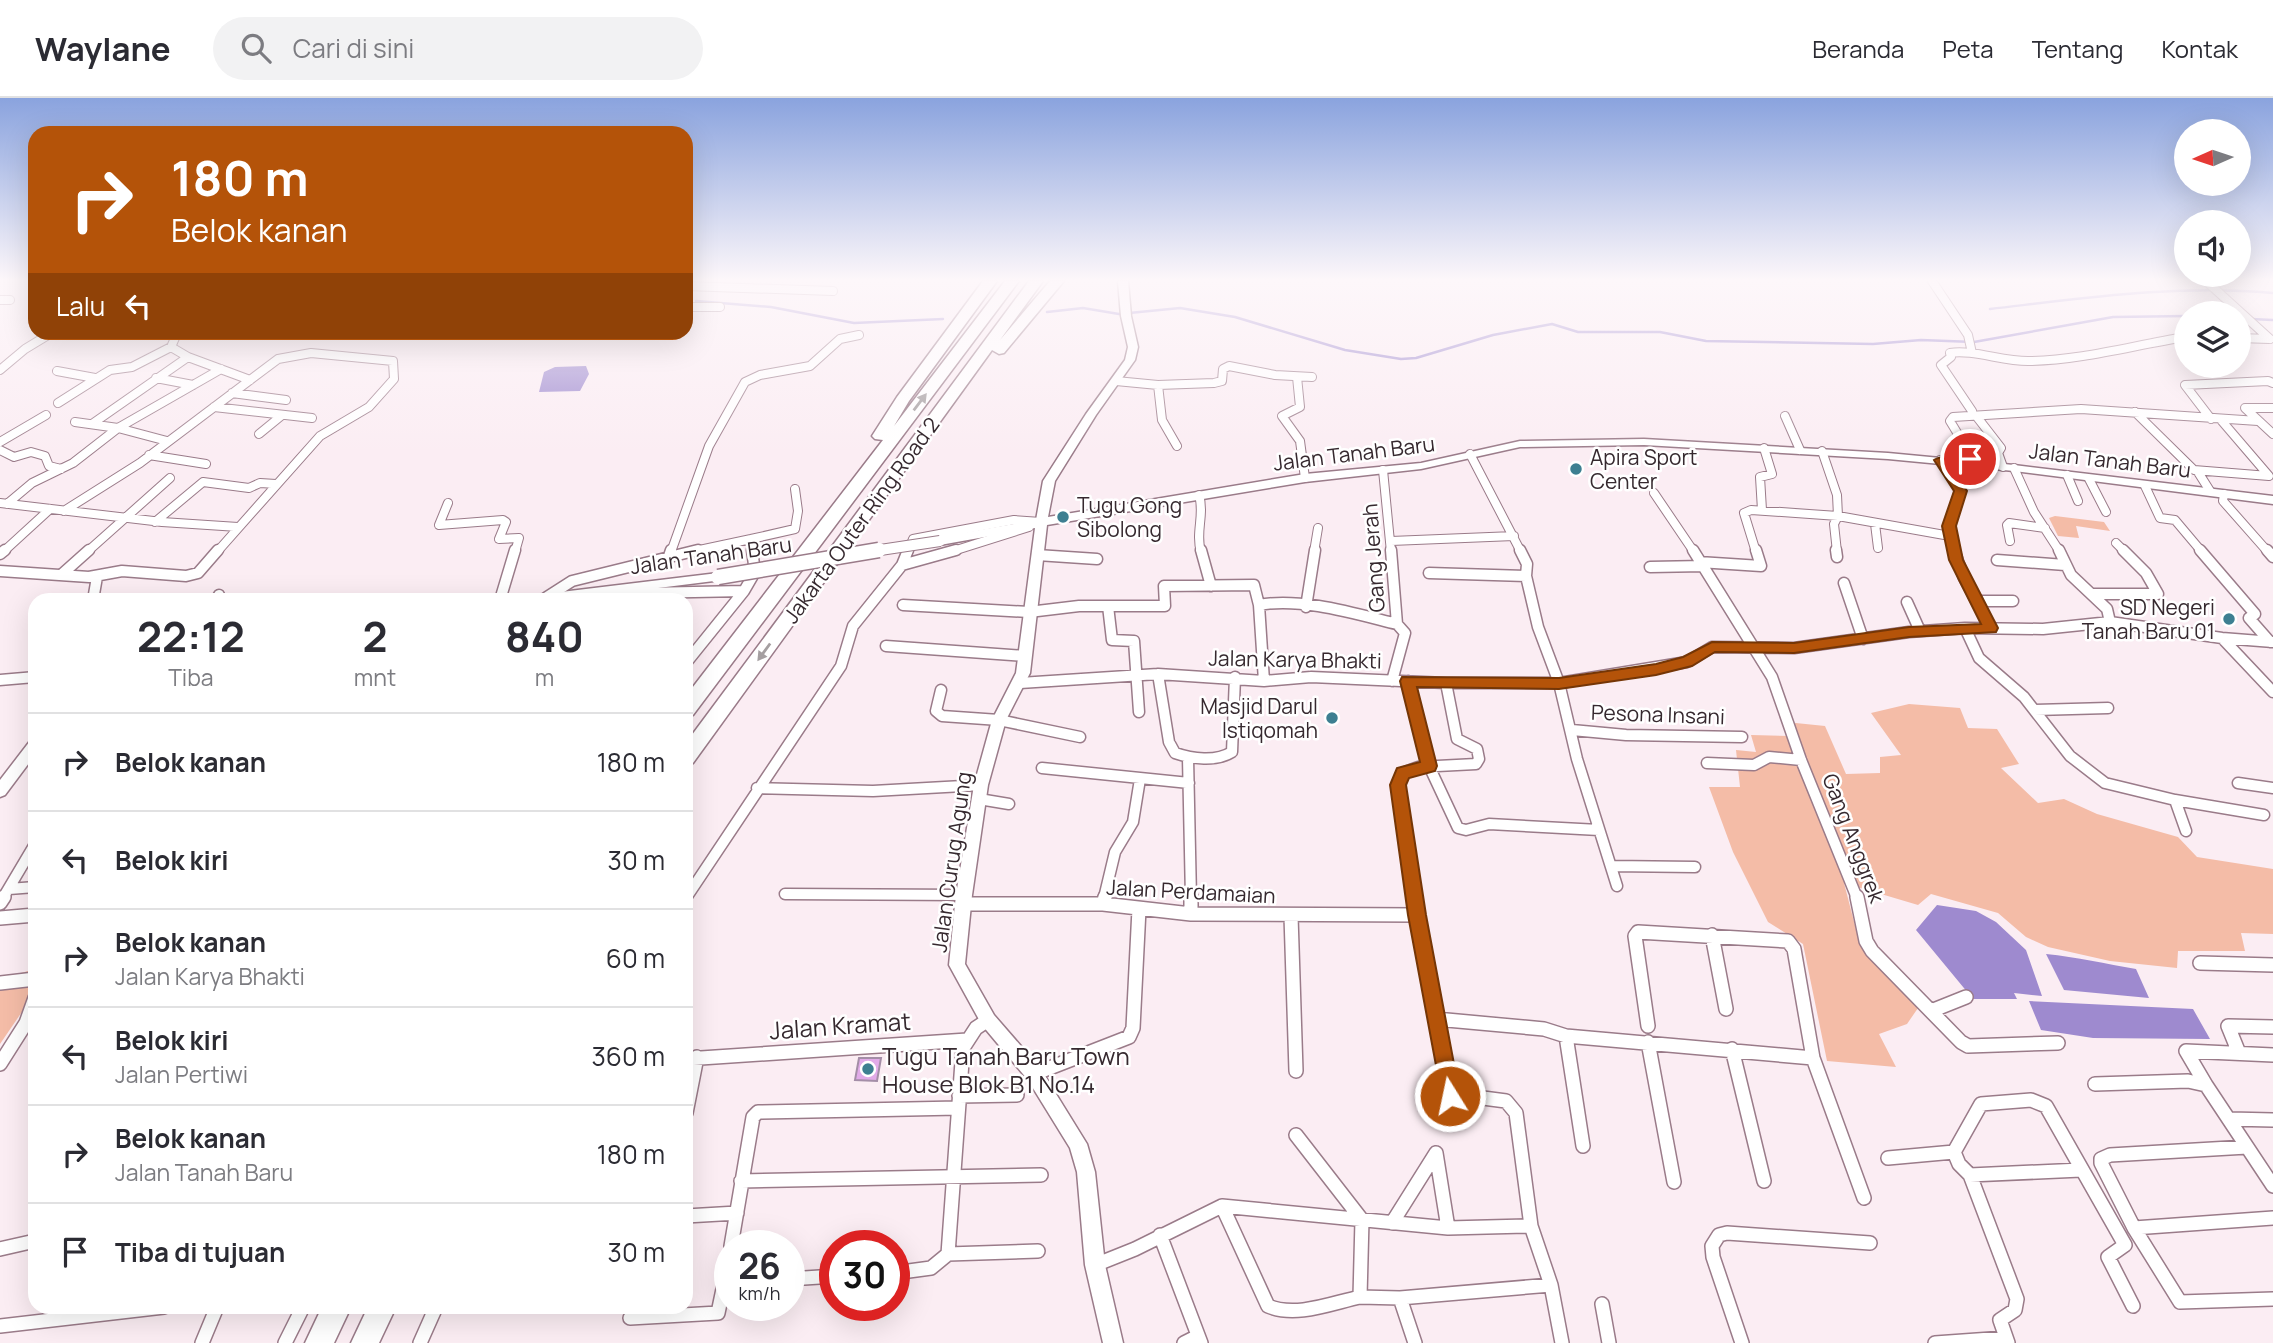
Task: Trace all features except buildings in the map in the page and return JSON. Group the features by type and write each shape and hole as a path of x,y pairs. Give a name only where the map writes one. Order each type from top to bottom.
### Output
{"highway":[{"path":"831,518 902,400 947,339"},
{"name":"Jakarta Outer Ring Road 2","path":"693,700 968,339"},
{"name":"Jakarta Outer Ring Road 2","path":"693,748 994,339"},
{"path":"929,428 1009,339"},
{"path":"318,1343 333,1314"},
{"path":"365,1343 379,1314"}],"main road":[{"name":"Jalan Curug Agung","path":"1113,1343 1095,1265 1086,1172 1078,1143 1034,1074 989,1020 957,965 963,900 980,792 999,720 1020,683 1026,656 1043,509 1055,468 1132,354 1130,339"},
{"name":"Jalan Tanah Baru","path":"596,593 718,577 940,541 1043,509 1199,495 1304,474 1421,467 1511,444 1615,442 1799,447 1971,462 2145,486 2208,489 2224,494 2273,500"},
{"path":"0,680 28,678"},
{"path":"1,789 28,754"}],"street":[{"path":"669,556 709,446 745,382 760,375 810,366 840,339"},
{"path":"1969,339 1972,349"},
{"path":"2110,622 2107,609 2079,583 2066,565 2056,543 1998,453 2001,448 1998,443 1941,365 1951,357 1950,353 1972,349 1993,360 2032,363 2174,339"},
{"path":"0,370 40,340"},
{"path":"58,403 110,370 132,367 171,347 174,340"},
{"path":"171,347 250,380"},
{"path":"0,571 97,577 127,571 194,575 201,571 320,436 376,402 394,379 393,361 311,353 278,359 149,455 64,511"},
{"path":"92,424 188,356"},
{"path":"1116,381 1158,385 1220,382 1223,369 1229,366 1312,377"},
{"path":"4,504 32,483 61,469 118,428 221,369"},
{"path":"57,371 95,378"},
{"path":"1297,377 1300,407 1282,416 1300,441 1304,474"},
{"path":"156,378 193,385"},
{"path":"2211,418 2185,385 2268,380 2273,383"},
{"path":"1158,385 1162,419 1177,446"},
{"path":"232,393 286,400"},
{"path":"214,407 312,418"},
{"path":"2273,408 2245,408 2273,434"},
{"path":"1971,462 1950,418 1975,414 2058,410 2135,412 2258,421"},
{"path":"2135,412 2200,475 2208,489"},
{"path":"0,442 46,415"},
{"path":"259,434 281,416"},
{"path":"1785,416 1799,447"},
{"path":"2200,475 2269,477 2221,420"},
{"path":"75,422 118,428 167,441"},
{"path":"1762,510 1760,477 1772,474 1764,448"},
{"path":"0,450 14,457 31,452 45,456 49,466 61,469"},
{"path":"1822,451 1834,483 1838,516 1835,524 1837,556"},
{"path":"1470,454 1527,564 1526,576 1538,627 1559,683 1577,760 1617,886"},
{"path":"149,455 205,464"},
{"path":"1940,460 1961,491 1949,526 1960,570 1991,628"},
{"name":"Gang Jerah","path":"1383,470 1387,483 1397,624 1404,629 1405,637 1392,681"},
{"path":"2067,475 2078,501"},
{"path":"61,575 170,478"},
{"path":"2089,478 2106,512"},
{"path":"155,522 203,482 249,488 260,482 276,484"},
{"path":"2145,486 2160,518 2175,520 2255,614 2249,618 2272,642"},
{"path":"557,593 572,581 669,556 795,529 799,511 795,489"},
{"name":"Gang Anggrek","path":"1654,493 1772,677 1801,760 1857,897 1866,941 1872,951 1968,1046 2058,1043"},
{"path":"2224,494 2223,500 2273,556"},
{"path":"1199,495 1203,508 1197,537 1210,586"},
{"path":"447,503 439,525 503,520 506,522 499,539 519,538 502,593"},
{"path":"4,504 155,522 238,527"},
{"path":"0,554 50,509"},
{"path":"902,565 1003,537 1043,509"},
{"path":"693,887 841,666 853,626 902,565 913,539 1014,520 1043,509"},
{"path":"1650,567 1702,564 1760,566 1744,513 1747,510 1838,516 1950,536"},
{"path":"2010,541 2007,525 2009,523 2045,528"},
{"path":"1875,524 1878,548"},
{"path":"1306,607 1318,527"},
{"path":"1391,541 1514,536"},
{"path":"693,654 744,591 755,572 751,539"},
{"path":"2092,594 2158,594 2146,573 2116,543"},
{"path":"1037,555 1097,559"},
{"path":"1997,560 2066,565"},
{"path":"1429,573 1526,576"},
{"path":"92,593 97,577"},
{"path":"1844,583 1863,639"},
{"path":"903,605 1029,612 1079,606 1164,606 1164,586 1254,584 1259,605 1264,681"},
{"path":"693,594 744,591"},
{"path":"1977,601 2013,601"},
{"path":"1907,602 1920,631"},
{"path":"1259,605 1269,603 1324,607 1397,624"},
{"path":"1108,606 1112,640 1134,641 1139,712"},
{"name":"Jalan Karya Bhakti","path":"1020,683 1158,674 1264,681 1311,677 1447,683 1559,683 1687,662 1712,647 1756,649 1816,646 1920,631 1965,628 2043,629 2110,622 2222,638 2272,642"},
{"path":"1965,628 1979,658 1996,670 2035,710 2064,751 2105,783 2175,800 2264,815"},
{"path":"2222,638 2273,692"},
{"path":"886,646 1026,656"},
{"path":"1158,674 1169,742 1175,753 1188,758 1224,757 1232,752 1235,677"},
{"path":"1408,681 1429,766 1458,828 1466,830 1489,824 1599,830"},
{"path":"1447,683 1457,739 1477,748 1479,760 1476,764 1429,766 1402,773 1398,785 1417,915 1450,1096"},
{"path":"941,690 936,711 942,716 999,720 1080,737"},
{"path":"2035,710 2108,708"},
{"name":"Pesona Insani","path":"1572,730 1626,735 1742,737"},
{"path":"1707,763 1754,765 1769,757 1801,760"},
{"path":"1188,758 1191,914"},
{"path":"1042,768 1189,783"},
{"path":"1103,904 1115,852 1133,822 1140,779"},
{"path":"2238,783 2273,788"},
{"path":"757,788 980,792 1009,804"},
{"path":"2175,800 2186,831"},
{"path":"0,903 28,856"},
{"path":"1611,866 1695,867"},
{"path":"9,889 28,888"},
{"name":"Jalan Perdamaian","path":"785,894 1103,904 1191,914 1417,915"},
{"path":"1034,1074 1129,1037 1133,1028 1139,909"},
{"path":"0,919 28,916"},
{"path":"1291,916 1296,1071"},
{"path":"1648,1026 1636,933 1640,931 1782,939 1792,945 1813,1058 1864,1198"},
{"path":"1712,935 1726,1009"},
{"path":"2200,963 2273,965"},
{"path":"0,983 28,980"},
{"path":"1931,1011 1966,997"},
{"path":"1436,1019 1544,1029 1566,1036 1813,1058"},
{"path":"910,1272 926,1271 945,1260 948,1254 963,1048 976,1028 989,1020"},
{"path":"2239,1053 2228,1026 2273,1027"},
{"path":"0,1064 28,1027"},
{"path":"1566,1036 1583,1146"},
{"name":"Jalan Kramat","path":"693,1058 967,1040"},
{"path":"1648,1042 1674,1182"},
{"path":"1732,1049 1764,1181"},
{"path":"2273,1055 2186,1051 2273,1186"},
{"path":"2095,1084 2188,1081 2206,1084"},
{"path":"734,1230 753,1117 758,1112 958,1102 1017,1095"},
{"path":"1483,1098 1506,1101 1516,1113 1531,1226 1551,1285 1562,1343"},
{"path":"1935,1343 2007,1340 2000,1320 2015,1310 2017,1299 1970,1175 1959,1164 1954,1152 1981,1104 2031,1100 2046,1106 2125,1245 2108,1257 2133,1306"},
{"path":"2230,1119 2273,1120"},
{"path":"1296,1135 1362,1220 1360,1297"},
{"path":"2247,1147 2110,1155 2101,1159 2101,1163 2134,1228 2182,1303 2273,1299"},
{"path":"1888,1158 1954,1152"},
{"path":"1392,1223 1436,1153 1448,1228"},
{"path":"1970,1175 2081,1170"},
{"path":"741,1181 1041,1175"},
{"path":"1095,1265 1223,1206 1448,1228 1531,1226"},
{"path":"1223,1206 1268,1306 1274,1311 1287,1312 1360,1297 1400,1298 1551,1285"},
{"path":"693,1216 737,1213"},
{"path":"2134,1228 2273,1218"},
{"path":"1742,1343 1713,1257 1712,1246 1719,1235 1727,1233 1870,1243"},
{"path":"1160,1236 1195,1340"},
{"path":"0,1249 28,1243"},
{"path":"948,1254 1038,1251"},
{"path":"1400,1298 1415,1343"},
{"path":"1602,1304 1609,1343"},
{"path":"0,1326 104,1314"},
{"path":"202,1343 213,1314"},
{"path":"285,1343 300,1314"},
{"path":"420,1343 433,1314"},
{"path":"630,1318 714,1314"}],"shaded area":[{"path":"586,366 589,374 580,391 539,392 544,372 555,367"},
{"path":"2055,516 2104,522 2110,531 2076,526 2079,538 2058,536 2049,518"},
{"path":"1909,704 1960,708 1968,728 1997,729 2019,764 2001,768 2038,803 2064,799 2097,814 2178,837 2197,857 2273,869 2273,934 2241,933 2245,951 2178,951 2177,968 2110,961 2048,947 2026,937 1998,913 1931,894 1918,905 1844,883 1860,945 1918,1008 1907,1024 1879,1034 1896,1067 1827,1061 1803,944 1768,922 1733,852 1709,787 1740,787 1736,750 1756,752 1751,735 1790,736 1786,722 1825,726 1846,774 1880,773 1880,757 1901,755 1871,713"},
{"path":"1937,905 1976,911 1996,922 2026,950 2042,996 2014,993 2017,999 1973,999 1916,930"},
{"path":"2046,954 2136,969 2149,998 2064,990"},
{"path":"28,971 28,1003 0,1044 0,979"},
{"path":"2029,1001 2193,1009 2210,1039 2093,1038 2041,1030"}],"waterway":[{"path":"1309,339 1345,350 1401,359 1416,358 1479,339"},
{"path":"1696,339 1873,344 1921,340 1974,342 1990,339"}],"place":[{"name":"Apira Sport Center","path":"1576,469"},
{"name":"Tugu Gong Sibolong","path":"1063,517"},
{"name":"SD Negeri Tanah Baru 01","path":"2229,619"},
{"name":"Masjid Darul Istiqomah","path":"1332,718"},
{"name":"Tugu Tanah Baru Town House Blok B1 No.14","path":"868,1069"}],"route":[{"path":"1450,1096 1417,915 1398,785 1402,773 1429,766 1408,681 1559,683 1611,677 1687,662 1712,647 1794,648 1909,632 1991,628 1956,560 1949,526 1955,501 1961,491 1940,460 1972,464 1970,459"}]}
